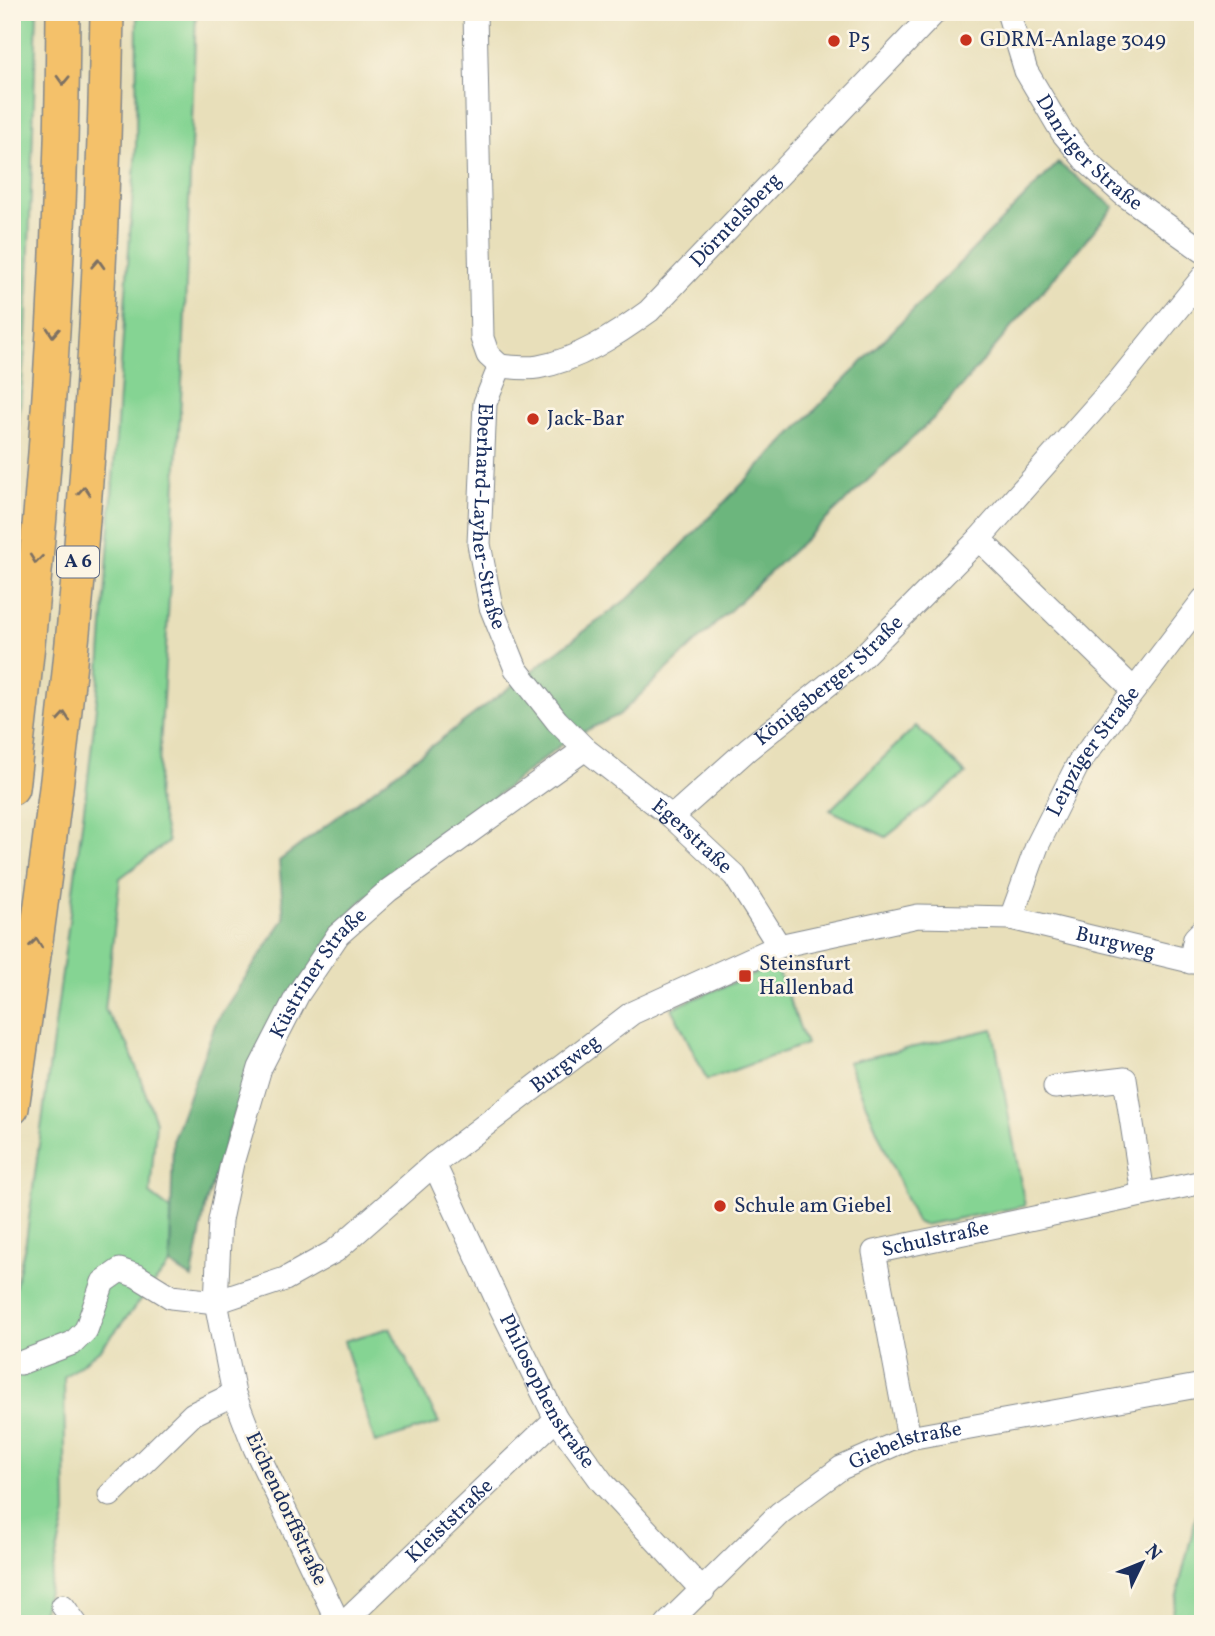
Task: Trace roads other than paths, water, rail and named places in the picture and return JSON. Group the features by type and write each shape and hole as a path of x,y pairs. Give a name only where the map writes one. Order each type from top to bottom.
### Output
{"highway":[{"name":"A 6","path":"12,788 41,512 55,290 64,12"},
{"name":"A 6","path":"12,1108 59,758 83,514 99,247 107,12"}],"street":[{"path":"475,12 482,338 488,355 500,366"},
{"name":"Dörntelsberg","path":"500,366 537,368 578,355 649,311 935,12"},
{"name":"Danziger Straße","path":"1014,17 1026,71 1062,132 1086,161 1123,194 1203,251"},
{"name":"Königsberger Straße","path":"672,817 748,749 860,659 979,538 1119,381 1203,277"},
{"name":"Eberhard-Layher-Straße","path":"500,366 485,403 479,544 491,607 516,669 558,721 585,749"},
{"path":"979,538 1134,690"},
{"name":"Leipziger Straße","path":"1011,918 1037,846 1078,764 1203,600"},
{"name":"Egerstraße","path":"585,749 672,817 735,876 779,946"},
{"name":"Küstriner Straße","path":"216,1302 220,1220 232,1163 260,1068 298,994 338,935 388,890 585,749"},
{"name":"Burgweg","path":"20,1363 73,1343 86,1330 103,1282 120,1270 137,1276 171,1297 216,1302 285,1279 335,1251 434,1164 632,1013 779,946 918,916 1011,918 1196,963"},
{"path":"1196,963 1195,938 1203,930"},
{"path":"1055,1087 1125,1079 1143,1194"},
{"name":"Philosophenstraße","path":"434,1164 556,1419 602,1482 703,1591"},
{"name":"Schulstraße","path":"909,1438 874,1252 1203,1182"},
{"name":"Eichendorffstraße","path":"216,1302 234,1394 255,1448 341,1624"},
{"name":"Giebelstraße","path":"667,1624 780,1513 841,1468 909,1438 1203,1385"},
{"path":"110,1494 193,1413 234,1394"},
{"name":"Kleiststraße","path":"341,1624 556,1419"}],"place":[{"name":"GDRM-Anlage 3049","path":"966,40"},
{"name":"P5","path":"834,41"},
{"name":"Jack-Bar","path":"533,419"},
{"name":"Steinsfurt Hallenbad","path":"745,976"},
{"name":"Schule am Giebel","path":"720,1206"}]}
